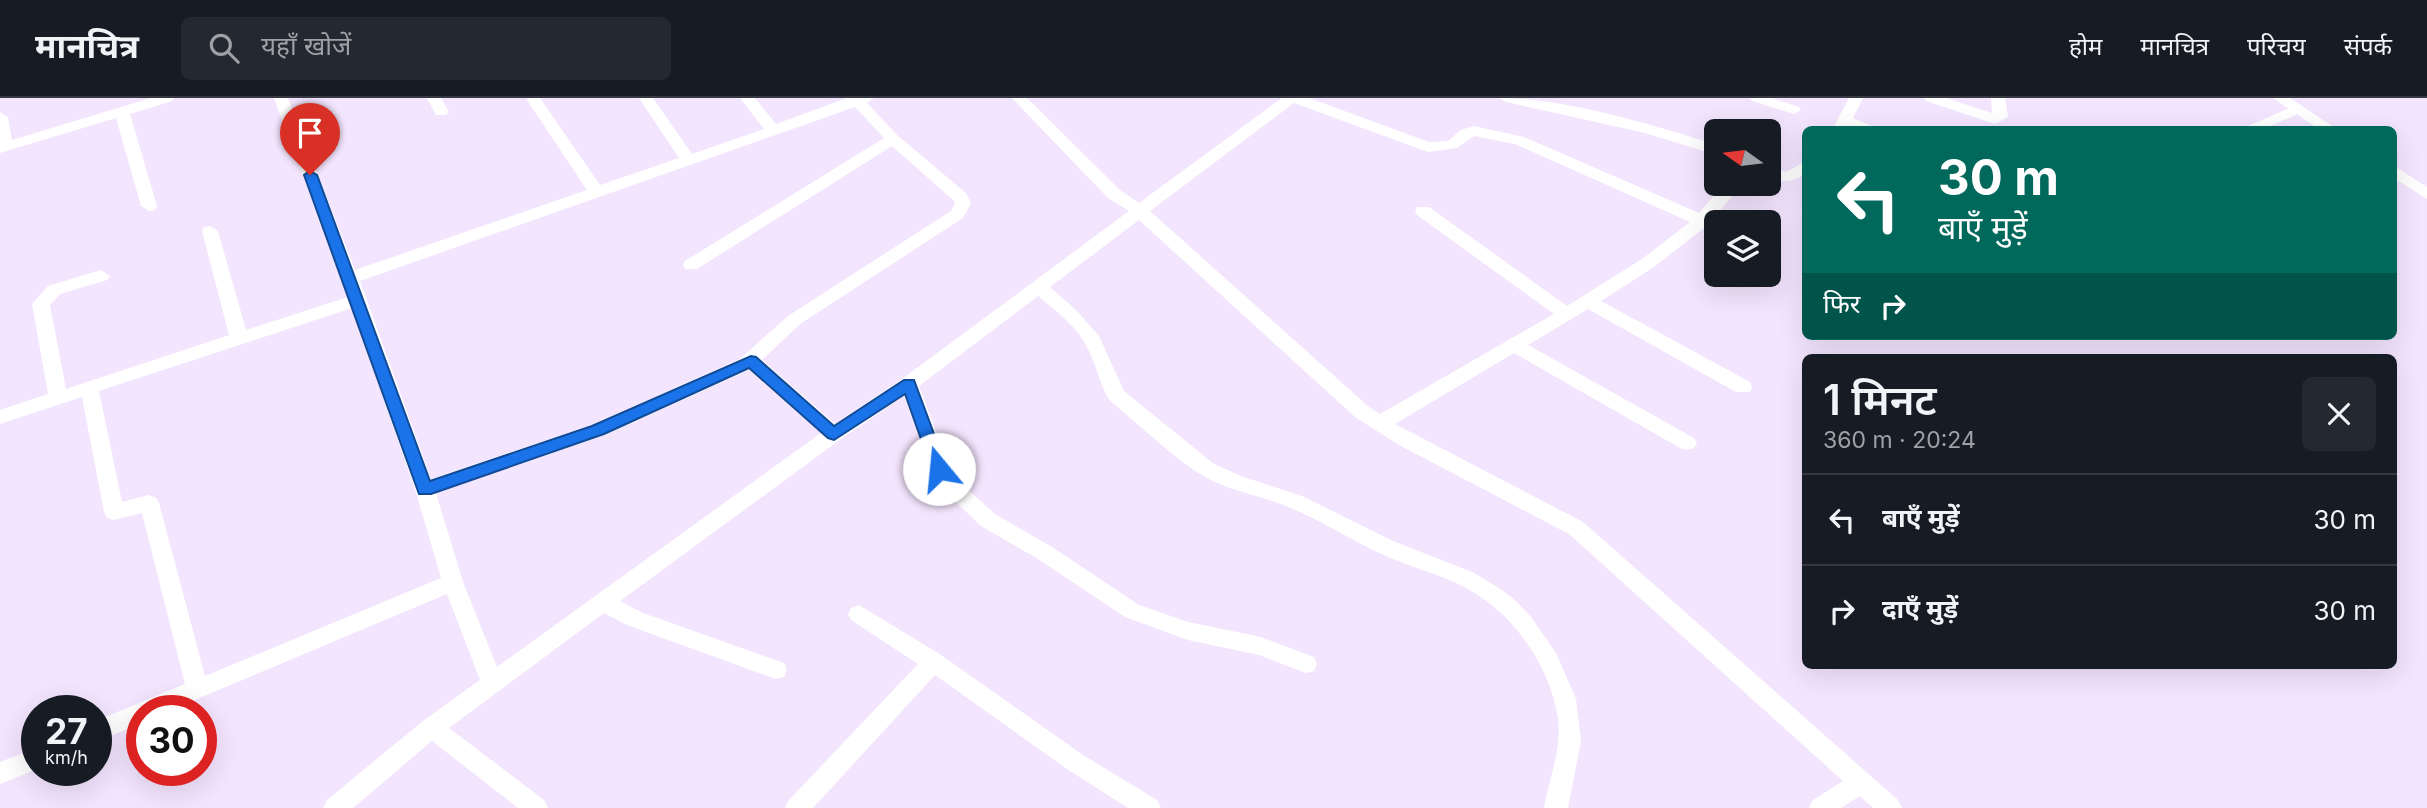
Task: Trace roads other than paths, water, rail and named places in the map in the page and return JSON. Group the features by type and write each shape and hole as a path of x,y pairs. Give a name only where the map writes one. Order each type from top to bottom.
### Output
{"street":[{"path":"0,117 3,147 167,98"},
{"path":"281,98 357,300 425,489 453,582 492,683"},
{"path":"646,98 688,159"},
{"path":"747,98 773,130"},
{"path":"1019,98 1114,194 1142,212 1344,398 1379,424 1576,528 1890,808"},
{"path":"335,808 431,728 834,434 909,384 1037,286 1142,212 1293,98 1428,147 1452,145 1466,133 1475,131 1520,140 1702,221"},
{"path":"1506,98 1649,130 1704,146"},
{"path":"1757,98 1794,110"},
{"path":"1842,125 1856,98"},
{"path":"1931,98 1995,119 2000,117 1998,98"},
{"path":"2280,98 2325,126"},
{"path":"349,278 859,99 893,139 960,197 961,208 929,233 794,320 751,361 598,430 425,489"},
{"path":"534,100 597,192"},
{"path":"121,110 149,206"},
{"path":"691,265 893,139"},
{"path":"1782,177 1786,178 1802,168"},
{"path":"2397,173 2427,194"},
{"path":"1379,424 1567,314 1648,263 1702,221 1721,196"},
{"path":"1423,211 1567,314"},
{"path":"211,231 239,338"},
{"path":"58,397 41,304 54,290 101,276"},
{"path":"1037,286 1089,337 1099,351 1109,385 1117,396 1207,470 1219,477 1283,496 1396,552 1473,582 1487,590 1517,618 1540,646 1554,672 1569,720 1568,743 1556,808"},
{"path":"0,417 357,300"},
{"path":"1588,301 1743,387"},
{"path":"1512,344 1687,443"},
{"path":"751,361 834,434"},
{"path":"909,384 944,479 988,520 1045,553 1132,611 1188,631 1261,646 1306,664"},
{"path":"89,387 114,512 149,503 198,690"},
{"path":"186,695 453,582"},
{"path":"601,603 776,670"},
{"path":"859,614 933,662 1075,762 1149,808"},
{"path":"797,808 933,662"},
{"path":"431,728 536,808"},
{"path":"0,773 21,764"},
{"path":"1821,808 1861,782"}],"lane":[{"path":"2259,126 2298,108"}]}
